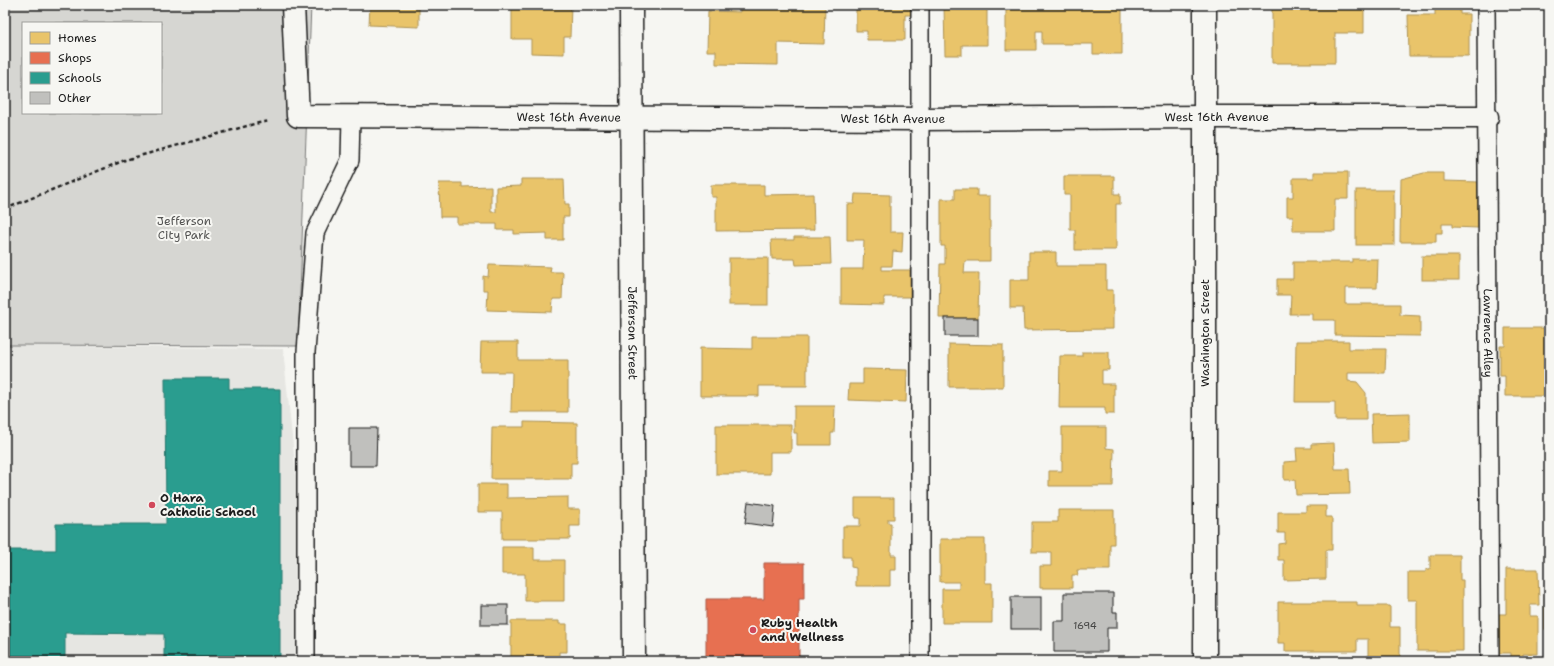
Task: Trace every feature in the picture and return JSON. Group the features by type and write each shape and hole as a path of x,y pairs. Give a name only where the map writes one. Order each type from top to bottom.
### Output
{"street":[{"path":"293,5 298,116"},
{"name":"Jefferson Street","path":"632,5 631,117 634,661"},
{"name":"Washington Street","path":"1205,5 1205,661"},
{"name":"West 16th Avenue","path":"298,116 921,119 1487,117"}],"lane":[{"path":"920,5 920,661"},
{"name":"Lawrence Alley","path":"1486,5 1490,661"},
{"path":"306,661 306,352 315,233 350,160 350,117"}],"path":[{"path":"5,209 125,160 254,124 298,116"}],"shaded area":[{"name":"O Hara Catholic School","path":"5,345 283,349 315,661 5,661"}],"green space":[{"name":"Jefferson City Park","path":"5,5 311,5 298,346 5,345"}],"building: Homes":[{"path":"370,5 419,5 419,27 369,25"},
{"path":"512,5 571,5 570,37 564,37 564,54 531,53 531,39 512,39"},
{"path":"740,5 825,5 824,44 778,43 778,65 716,64 716,51 707,51 708,11 740,12"},
{"path":"856,5 911,5 911,15 905,15 905,40 867,40 867,31 856,31"},
{"path":"944,5 987,5 987,45 962,45 962,55 945,55"},
{"path":"1006,5 1122,5 1122,54 1093,54 1093,44 1042,44 1042,31 1036,31 1036,50 1006,50"},
{"path":"1272,5 1364,5 1364,33 1335,33 1335,63 1272,63"},
{"path":"1435,5 1460,5 1460,14 1469,14 1469,56 1409,56 1408,15 1435,15"},
{"path":"1314,172 1348,172 1348,199 1335,199 1335,231 1293,231 1293,216 1287,216 1287,197 1293,197 1293,178 1314,178"},
{"path":"1424,173 1444,173 1444,181 1478,182 1478,228 1452,227 1452,224 1442,224 1442,233 1436,233 1436,242 1400,242 1401,179"},
{"path":"1064,176 1114,176 1114,194 1120,194 1120,204 1116,204 1116,250 1075,250 1075,230 1070,230 1070,195 1064,195"},
{"path":"521,179 564,179 565,204 569,204 569,217 563,217 563,240 547,240 547,233 514,234 514,230 497,230 497,224 457,224 457,217 440,217 439,183 462,183 462,187 491,186 491,212 496,212 496,187 521,186"},
{"path":"711,185 764,185 764,195 813,194 814,230 716,231 716,197 711,197"},
{"path":"955,189 977,189 977,196 990,196 990,261 965,261 964,273 979,273 978,318 939,318 940,264 945,264 945,246 941,246 941,199 955,199"},
{"path":"1356,190 1394,190 1394,245 1356,245"},
{"path":"855,194 890,195 890,232 903,232 902,252 893,251 892,266 882,266 882,270 910,270 910,297 884,297 884,305 841,304 841,269 863,269 864,240 847,240 847,204 854,204"},
{"path":"794,237 830,237 831,264 796,265 795,259 772,259 771,240 794,240"},
{"path":"1029,252 1056,252 1056,266 1106,266 1106,290 1113,290 1113,329 1024,330 1023,308 1010,308 1010,280 1029,280"},
{"path":"1422,256 1459,256 1459,280 1422,280"},
{"path":"729,258 768,258 768,305 729,305"},
{"path":"1352,259 1378,259 1377,288 1345,288 1345,304 1400,304 1400,315 1420,316 1420,336 1335,335 1335,320 1312,320 1312,314 1290,314 1291,295 1277,295 1277,279 1293,279 1293,262 1352,262"},
{"path":"489,265 551,267 550,272 563,272 562,299 553,299 552,312 487,310 488,290 483,290 483,276 488,277"},
{"path":"1505,328 1549,328 1549,396 1505,396 1505,376 1500,376 1500,346 1505,346"},
{"path":"752,337 807,337 807,386 759,386 759,396 700,396 700,348 752,349"},
{"path":"1296,341 1349,341 1349,349 1386,349 1385,373 1348,373 1348,381 1357,382 1366,393 1366,420 1335,420 1335,402 1295,402"},
{"path":"481,342 518,342 518,360 568,360 568,412 511,412 512,372 480,372"},
{"path":"949,344 1003,345 1003,387 949,387"},
{"path":"1082,352 1109,352 1109,370 1102,370 1102,384 1114,384 1114,414 1105,414 1105,408 1059,408 1060,356 1082,356"},
{"path":"863,369 907,370 906,402 848,400 849,384 863,384"},
{"path":"794,406 835,406 834,433 831,433 831,445 797,445 797,433 794,433"},
{"path":"1410,413 1410,442 1372,443 1371,414"},
{"path":"524,422 577,423 577,463 571,463 571,479 491,479 492,427 524,427"},
{"path":"716,425 791,425 791,452 770,452 770,474 716,474"},
{"path":"1062,427 1106,427 1106,448 1114,449 1113,486 1049,486 1049,471 1062,471"},
{"path":"1334,443 1335,469 1349,469 1350,494 1296,495 1295,480 1284,480 1284,462 1297,461 1296,448 1311,448 1311,444"},
{"path":"478,484 507,484 507,498 568,497 568,509 580,509 580,526 570,526 570,539 502,539 502,512 478,512"},
{"path":"855,498 894,498 894,519 888,519 888,523 891,523 891,555 896,555 896,570 890,570 890,586 856,586 856,568 851,567 851,557 843,557 843,526 860,526 860,518 855,518"},
{"path":"1306,506 1326,506 1326,517 1332,517 1332,550 1326,550 1326,579 1284,580 1284,560 1278,560 1278,544 1285,543 1285,533 1278,533 1278,512 1306,512"},
{"path":"1058,510 1114,510 1114,544 1110,544 1110,570 1077,570 1078,575 1072,575 1072,588 1040,588 1040,566 1051,566 1051,552 1032,552 1032,522 1058,522"},
{"path":"940,539 985,539 985,583 992,583 992,623 942,623 942,589 959,589 959,582 940,582"},
{"path":"502,547 534,547 534,560 564,560 564,601 525,601 525,574 502,574"},
{"path":"1430,555 1460,555 1460,580 1463,580 1463,651 1417,651 1417,600 1408,600 1408,572 1426,572 1426,569 1430,569"},
{"path":"1506,569 1538,569 1539,605 1530,605 1530,616 1538,616 1538,654 1523,654 1523,659 1511,659 1511,653 1499,653 1499,614 1506,614"},
{"path":"1545,590 1549,590 1549,629 1545,629"},
{"path":"1278,602 1357,602 1357,606 1390,606 1390,627 1400,627 1400,661 1368,661 1368,639 1357,639 1357,651 1285,651 1285,643 1278,643"},
{"path":"511,621 559,621 559,624 567,624 567,652 559,652 559,661 511,661"}],"building: Shops":[{"name":"Ruby Health and Wellness","path":"764,563 804,563 804,599 799,599 799,661 706,661 706,599 764,599"}],"building: Schools":[{"path":"165,378 229,378 229,389 280,389 280,661 164,661 164,634 65,633 65,661 5,661 7,550 56,550 56,524 166,524"}],"building: Other":[{"path":"945,318 978,318 978,336 945,336"},
{"path":"349,428 377,428 376,466 349,466"},
{"path":"748,502 775,506 773,527 745,523"},
{"path":"1064,593 1113,593 1113,612 1117,612 1117,628 1107,628 1107,652 1054,652 1054,621 1064,621"},
{"path":"1011,597 1041,597 1041,629 1011,629"},
{"path":"481,605 508,605 508,625 481,625"}],"place":[{"name":"O Hara Catholic School","path":"152,505"},
{"name":"Ruby Health and Wellness","path":"753,630"}]}
